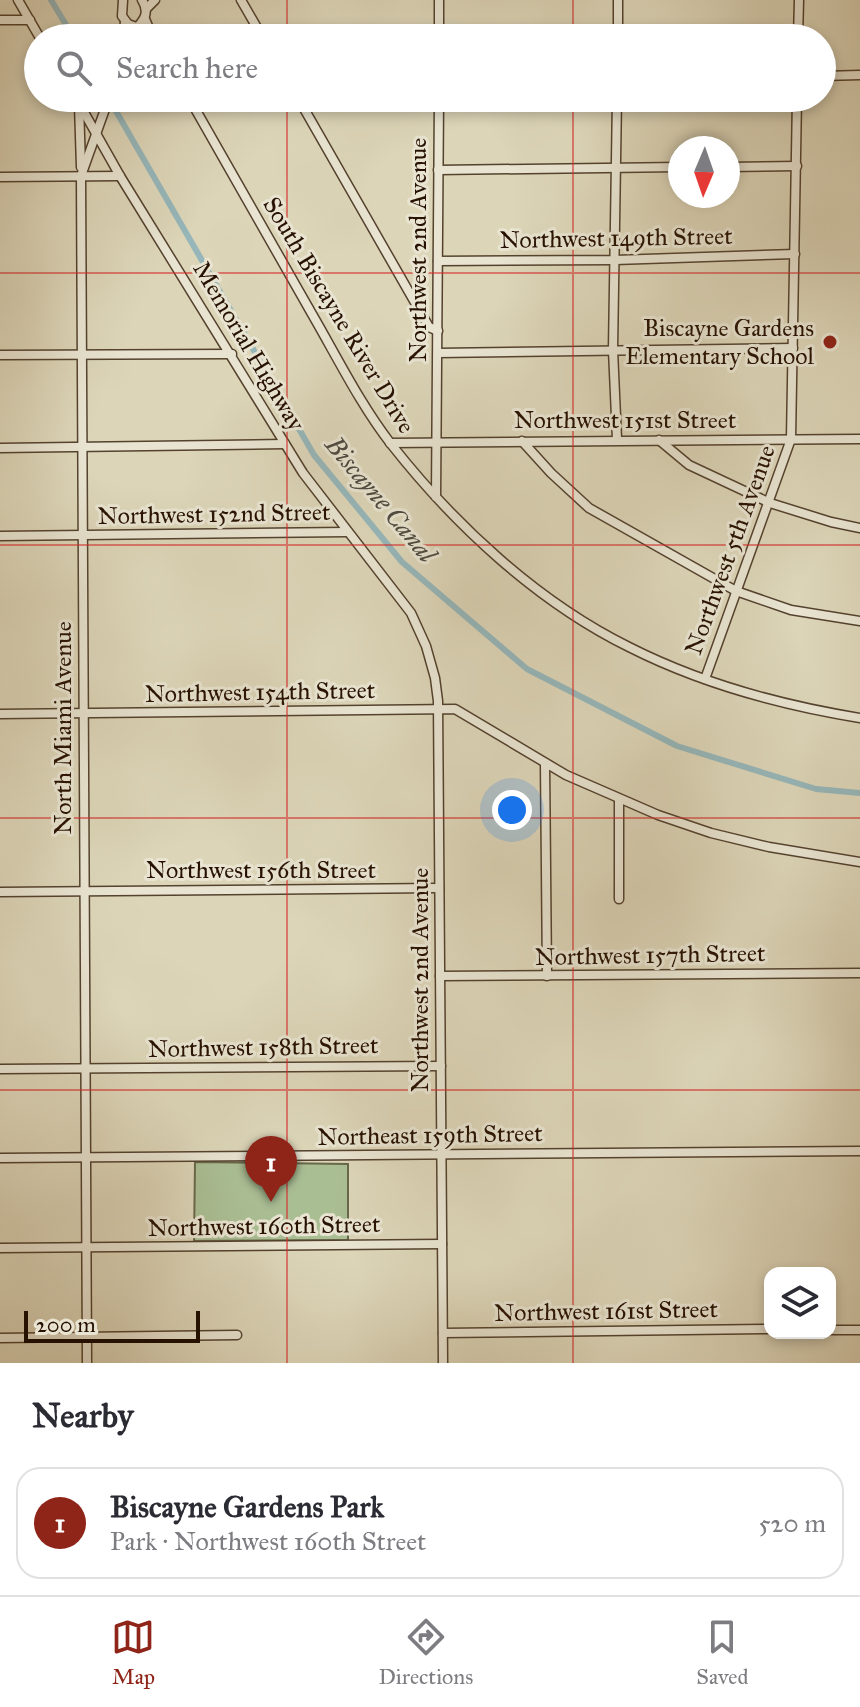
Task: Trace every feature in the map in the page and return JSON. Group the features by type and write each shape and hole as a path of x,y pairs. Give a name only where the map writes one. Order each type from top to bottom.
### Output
{"street":[{"path":"18,0 32,24"},
{"path":"123,0 121,12 125,22 129,24"},
{"path":"147,24 144,4 155,0"},
{"path":"241,0 255,24"},
{"path":"439,0 439,24"},
{"path":"618,0 618,24"},
{"path":"798,24 799,0"},
{"path":"139,24 145,19"},
{"path":"0,20 30,20"},
{"path":"836,76 860,75"},
{"path":"78,112 81,176"},
{"name":"Memorial Highway","path":"84,112 285,444 347,532 405,604"},
{"name":"North Miami Avenue","path":"87,1363 81,176 103,112"},
{"name":"South Biscayne River Drive","path":"197,112 362,401 390,443 436,497 498,557 565,610 629,647 741,692 803,709 860,718"},
{"path":"306,112 429,327 438,331"},
{"name":"Northwest 2nd Avenue","path":"436,497 439,112"},
{"path":"617,112 613,350 617,439"},
{"name":"Northwest 5th Avenue","path":"705,679 791,439 797,112"},
{"path":"740,167 797,166"},
{"path":"438,170 668,167"},
{"path":"0,177 120,176"},
{"name":"Northwest 149th Street","path":"438,261 615,260 795,254"},
{"path":"438,353 793,348"},
{"path":"0,355 232,354"},
{"name":"Northwest 151st Street","path":"390,443 860,439"},
{"path":"659,440 689,465 770,503 860,528"},
{"path":"522,441 589,508 736,591 791,610 860,621"},
{"path":"0,448 285,444"},
{"name":"Northwest 152nd Street","path":"0,536 347,532"},
{"name":"Northwest 2nd Avenue","path":"405,604 426,646 435,678 438,709 443,1363"},
{"name":"Northwest 154th Street","path":"0,714 455,709 545,763 619,799 711,833 792,852 860,862"},
{"path":"545,763 547,976"},
{"path":"619,799 619,899"},
{"name":"Northwest 156th Street","path":"0,892 439,888"},
{"name":"Northwest 157th Street","path":"440,976 860,973"},
{"name":"Northwest 158th Street","path":"0,1069 441,1066"},
{"name":"Northeast 159th Street","path":"0,1158 860,1151"},
{"name":"Northwest 160th Street","path":"0,1248 442,1244"},
{"name":"Northwest 161st Street","path":"443,1333 764,1329"},
{"path":"836,1330 860,1330"},
{"path":"0,1338 237,1335"}],"green space":[{"path":"195,1162 348,1164 348,1240 194,1241"}],"waterway":[{"name":"Biscayne Canal","path":"51,0 66,24"},
{"name":"Biscayne Canal","path":"116,112 314,455 402,562 527,669 677,746 816,789 860,793"}],"place":[{"name":"Biscayne Gardens Elementary School","path":"830,342"},
{"name":"Biscayne Gardens Park","path":"271,1202"}]}
